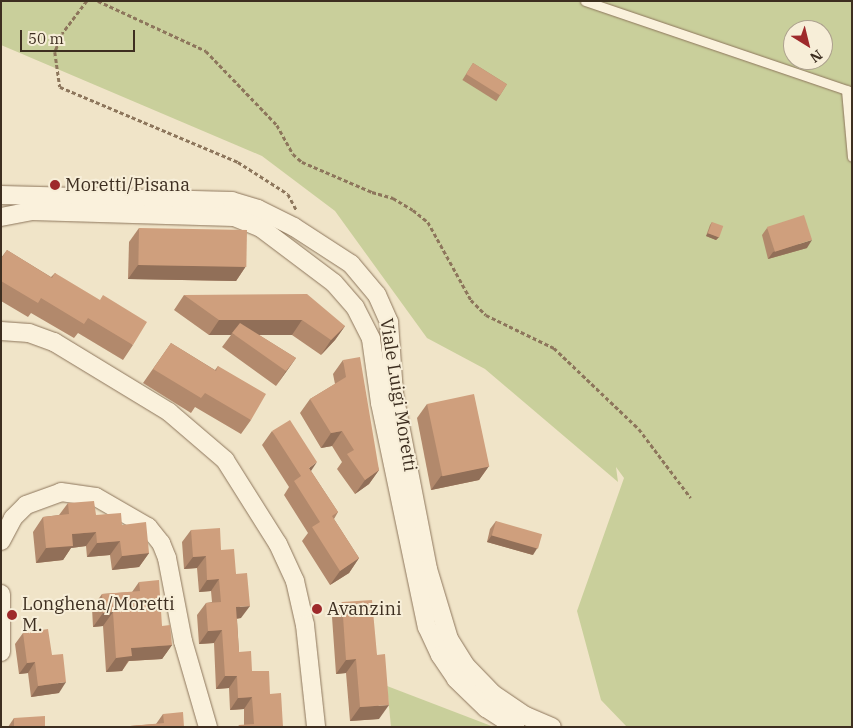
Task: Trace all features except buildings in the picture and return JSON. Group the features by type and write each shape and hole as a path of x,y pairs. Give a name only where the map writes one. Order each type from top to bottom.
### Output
{"street":[{"name":"Viale Luigi Moretti","path":"1,195 215,199 251,206 329,247 356,269 377,295 390,327 394,394 428,569 445,632 459,657 485,688 518,712 552,727"},
{"name":"Viale Luigi Moretti","path":"1,217 32,211 227,215 252,223 297,253 348,298 371,338 422,609 433,641 448,668 466,690 494,714 515,727"},
{"path":"297,253 315,249 332,259 357,282 390,327"},
{"path":"1,331 29,333 54,342 169,412 225,460 278,544 295,581 305,625 316,727"},
{"path":"1,541 13,518 26,505 61,492 96,497 148,527 161,543 167,558 185,650 208,727"},
{"path":"1,594 1,652"}],"lane":[{"path":"584,1 849,91 852,158"}],"path":[{"path":"87,1 62,34 55,52 60,87 180,136 257,174 288,194 297,211 294,227"},
{"path":"98,1 206,51 277,125 292,154 302,162 372,192 393,198 428,222 471,300 486,315 554,348 639,429 691,498"}],"green space":[{"path":"1,1 852,1 852,727 627,727 601,700 577,611 624,478 616,467 618,482 485,369 427,338 335,211 262,156 1,45"},
{"path":"387,686 494,727 391,727"}],"place":[{"name":"Moretti/Pisana","path":"55,185"},
{"name":"Avanzini","path":"317,609"},
{"name":"Longhena/Moretti M.","path":"12,615"}]}
